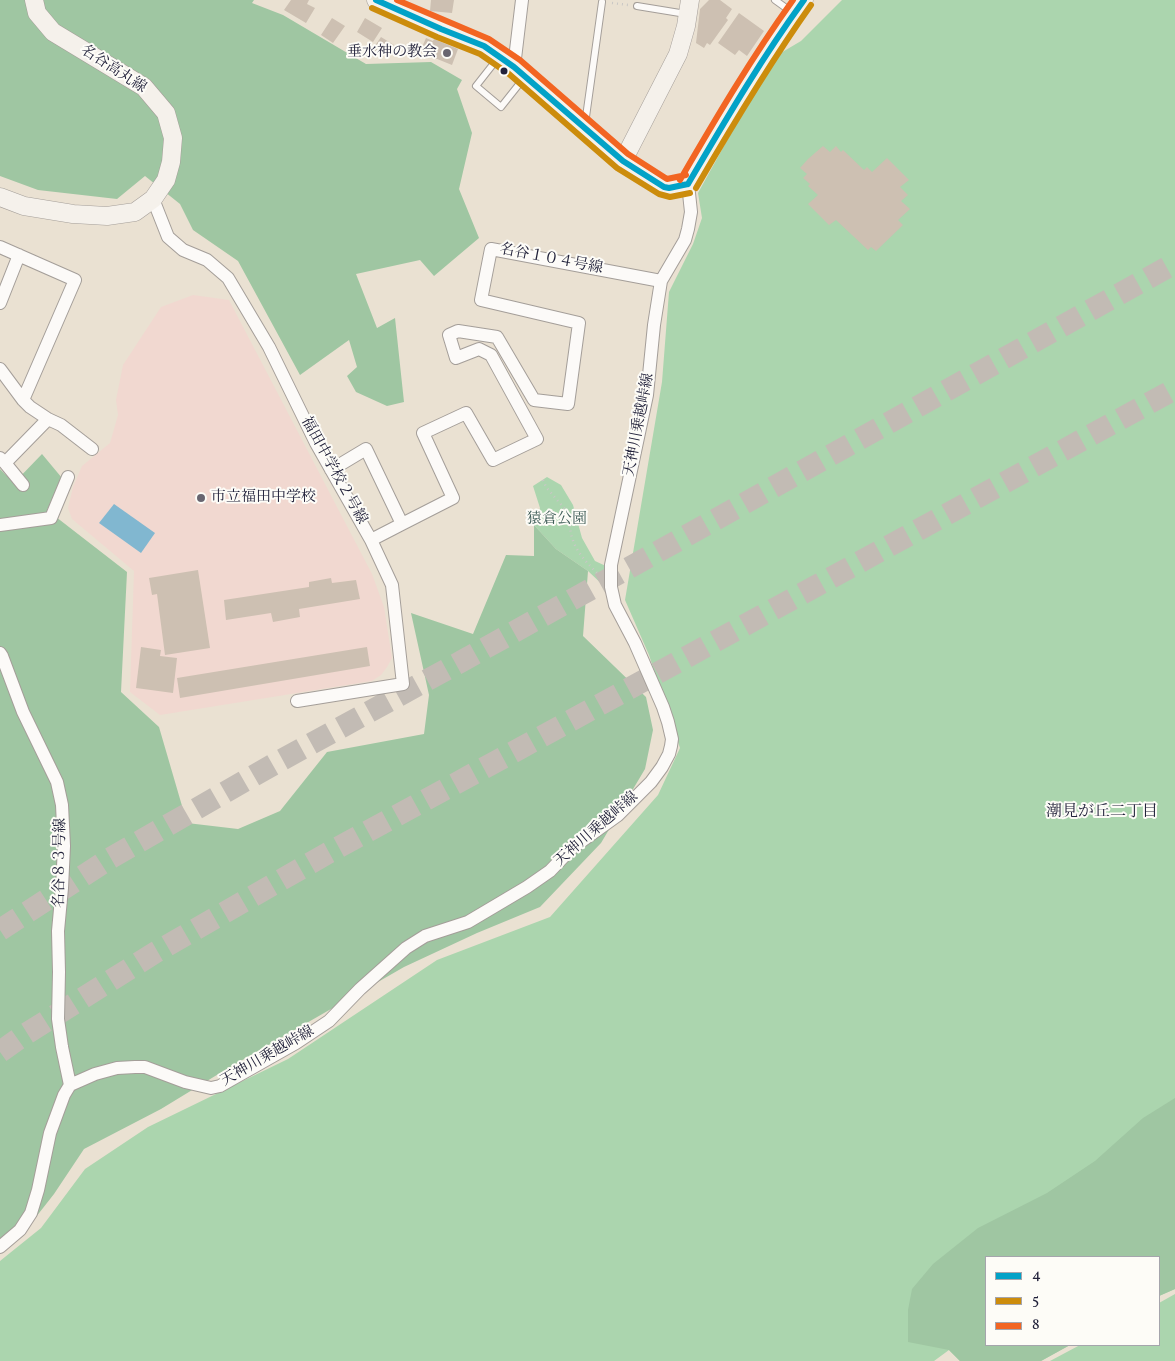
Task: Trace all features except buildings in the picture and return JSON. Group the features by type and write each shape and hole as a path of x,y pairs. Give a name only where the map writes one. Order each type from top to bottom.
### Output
{"street":[{"name":"名谷高丸線","path":"0,197 24,206 73,214 107,216 135,212 153,199 166,180 171,162 173,138 166,113 144,87 53,32 37,14 34,0"},
{"path":"520,72 522,0"},
{"path":"385,2 441,29 484,46 520,72 623,161 661,186 669,188 688,184 738,98 799,7"},
{"path":"623,161 678,54 689,7"},
{"name":"天神川乗越峠線","path":"70,1085 117,1068 145,1067 184,1082 211,1088 220,1086 296,1043 329,1021 360,989 406,948 425,936 468,922 550,871 572,848 618,815 651,782 662,767 669,754 672,739 668,722 635,643 616,605 611,587 611,565 648,395 654,325 661,281 685,240 688,229 691,212 688,184"},
{"name":"福田中学校２号線","path":"153,199 168,237 183,250 207,260 228,278 268,347 316,443 371,540 392,585 403,684 297,701"},
{"path":"0,247 75,280 23,400"},
{"name":"名谷１０４号線","path":"402,524 453,498 423,433 466,413 494,460 537,439 491,355 478,350 456,358 449,335 458,332 497,337 534,400 568,404 579,324 481,300 491,249 661,281"},
{"path":"0,303 19,255"},
{"path":"0,369 30,407 61,425 92,449"},
{"path":"23,485 2,460 48,419"},
{"path":"331,470 366,449 402,524 371,540"},
{"path":"0,525 51,518 68,477"},
{"name":"名谷８３号線","path":"0,653 23,712 56,782 62,805 64,846 58,931 58,1019 70,1085"},
{"path":"0,1247 20,1230 31,1213 50,1133 64,1095 70,1085"}],"lane":[{"path":"775,0 799,7"},
{"path":"584,127 602,2"},
{"path":"637,6 689,7"},
{"path":"499,57 476,86 501,107 520,72"}],"path":[{"path":"602,2 637,6"},
{"path":"543,480 546,487 570,515 569,525 573,544 582,558 611,587"}],"shaded area":[{"name":"市立福田中学校","path":"193,295 229,300 372,574 384,607 392,658 381,675 372,681 160,715 130,692 134,571 72,519 68,508 73,487 82,466 110,443 118,415 116,400 123,365 161,307"}],"green space":[{"path":"0,0 254,0 252,3 283,15 366,64 431,62 462,80 457,89 472,133 459,189 479,238 434,276 420,260 356,274 377,328 395,318 404,402 387,406 356,392 347,376 357,367 349,340 300,375 238,261 193,230 180,204 145,176 117,199 38,190 0,176"},
{"path":"842,0 1175,0 1175,1289 1160,1296 1160,1256 985,1256 985,1346 1068,1346 1041,1361 960,1361 949,1350 934,1361 0,1361 0,1261 41,1228 85,1169 148,1127 288,1059 437,960 550,917 658,795 680,748 649,655 625,600 662,382 669,292 693,244 702,218 698,193 734,128 779,54 801,41"},
{"path":"42,454 62,478 47,510 127,572 121,692 159,727 187,823 238,829 280,811 327,752 424,734 429,695 411,613 473,634 506,555 534,556 534,525 556,549 588,571 583,636 646,697 653,730 645,769 601,843 540,907 477,933 404,967 161,1109 84,1149 54,1194 25,1231 0,1240 0,469 14,483"},
{"name":"猿倉公園","path":"547,477 561,485 573,505 582,538 595,561 608,567 607,589 588,571 556,549 534,525 540,508 533,486"},
{"path":"1175,1098 1175,1289 1160,1296 1160,1256 985,1256 985,1346 1068,1346 1041,1361 960,1361 949,1350 908,1342 908,1310 912,1289 933,1264 978,1228 1047,1193 1095,1161 1143,1118"},
{"path":"1175,1294 1175,1361 1050,1361 1078,1346 1160,1346 1160,1302"}],"water":[{"path":"114,504 155,533 141,553 99,523"}],"tunnel":[{"path":"0,930 109,859 276,763 1175,263"},
{"path":"0,1052 156,952 328,853 1175,389"}],"transit line":[{"name":"4","path":"376,0 484,46 514,67 623,161 664,187 669,188 688,184"},
{"name":"8","path":"397,0 489,39 520,60 628,154 667,179 686,175"},
{"name":"8","path":"680,180 749,66 793,0"},
{"name":"4","path":"688,184 758,68 804,0"},
{"name":"5","path":"696,188 751,95 811,5"},
{"name":"5","path":"372,8 480,54 509,74 617,168 659,194 670,197 690,193"}],"place":[{"name":"垂水神の教会","path":"447,53"},
{"name":"市立福田中学校","path":"201,498"}],"district":[{"name":"潮見が丘二丁目","path":"1102,813"}]}
